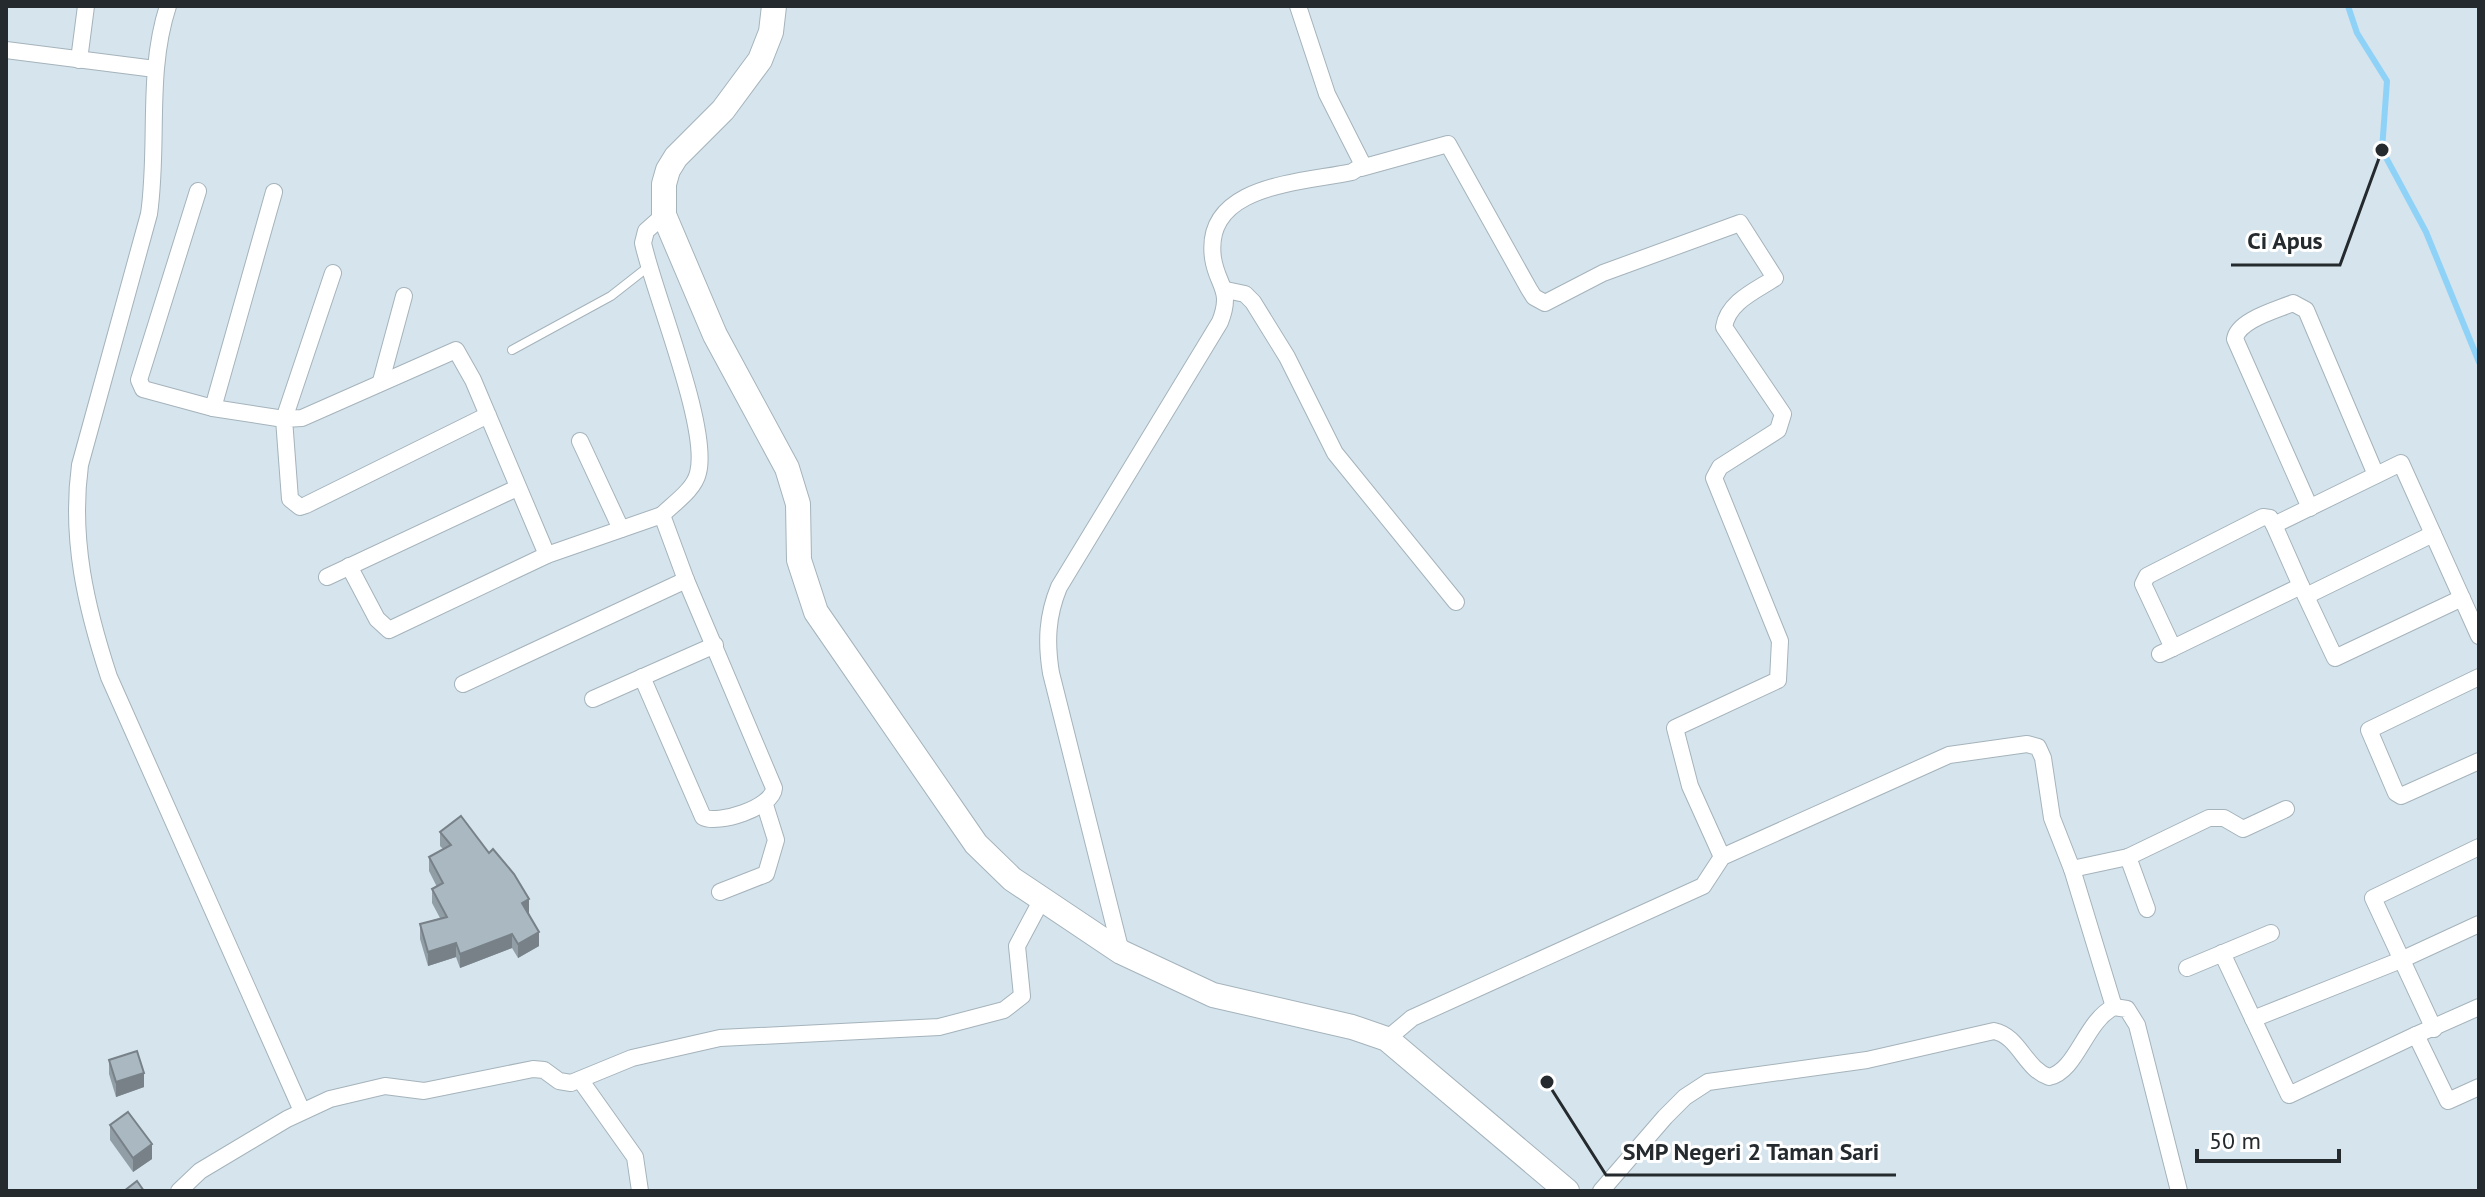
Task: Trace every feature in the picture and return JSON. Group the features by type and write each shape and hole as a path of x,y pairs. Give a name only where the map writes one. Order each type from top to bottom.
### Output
{"street":[{"path":"79,60 86,6"},
{"path":"168,6 155,69 153,183 149,214 80,465 75,504 76,537 94,631 109,677 302,1111"},
{"path":"774,6 771,32 760,60 723,110 676,157 668,170 664,184 664,215 715,335 791,476 798,504 799,560 816,612 976,844 994,864 1041,901 1121,952 1213,995 1352,1027 1387,1039 1567,1191"},
{"path":"1298,6 1327,94 1362,159 1361,168"},
{"path":"6,50 155,69"},
{"path":"1121,952 1051,673 1047,629 1059,587 1220,322 1226,290 1213,262 1212,250 1215,227 1227,209 1255,193 1448,144 1529,289 1534,297 1545,303 1603,273 1740,223 1775,278 1740,301 1726,315 1724,327 1783,414 1778,430 1720,467 1714,478 1780,641 1778,680 1675,728 1690,786 1722,857"},
{"path":"198,191 139,380 143,389 213,408 284,419 302,418 456,350 488,415 547,555"},
{"path":"213,408 274,192"},
{"path":"349,566 377,619 389,630 547,555 662,515 690,488 699,472 699,442 690,400 643,243 646,231 664,215"},
{"path":"333,273 284,419 290,499 300,507 488,415"},
{"path":"1226,290 1245,294 1253,302 1287,357 1335,453 1456,602"},
{"path":"381,381 404,296"},
{"path":"2310,508 2235,339 2236,332 2244,325 2293,303 2306,310 2376,475"},
{"path":"580,441 621,529"},
{"path":"2274,525 2401,463 2479,636"},
{"path":"327,577 517,488"},
{"path":"642,677 703,817 718,819 765,805 773,796 774,788 686,580 662,515"},
{"path":"2433,534 2304,591 2166,651 2143,579 2263,517 2270,518 2274,525 2304,591 2335,658 2462,598"},
{"path":"463,684 686,580"},
{"path":"593,699 715,645"},
{"path":"2479,677 2369,730 2396,793 2401,796 2479,761"},
{"path":"1387,1039 1412,1018 1703,886 1722,857 1949,755 2027,744 2038,747 2043,758 2048,804 2072,869 2114,1007"},
{"path":"720,892 766,874 776,840 765,805"},
{"path":"2072,869 2128,857 2175,837 2201,820 2224,818 2243,829 2286,809"},
{"path":"2434,1029 2373,898 2479,847"},
{"path":"2128,857 2147,909"},
{"path":"179,1191 200,1171 302,1111 371,1088 395,1086 424,1091 533,1069 544,1070 564,1083 581,1081 632,1058 720,1038 939,1027 1004,1010 1022,996 1017,946 1041,901"},
{"path":"2253,1019 2401,960 2479,924"},
{"path":"2187,968 2271,933"},
{"path":"2222,953 2289,1095 2479,1007"},
{"path":"1601,1191 1665,1117 1685,1097 1708,1082 1867,1060 1994,1031 2005,1035 2036,1070 2049,1077 2063,1070 2097,1018 2114,1007 2127,1009 2137,1025 2179,1191"},
{"path":"2416,1035 2448,1101 2479,1087"},
{"path":"581,1081 635,1157 640,1191"}],"lane":[{"path":"512,350 611,296 648,267"}],"building":[{"path":"461,816 489,853 493,849 514,874 529,899 522,903 539,932 518,944 512,934 460,954 456,943 428,952 420,924 447,917 432,889 443,883 429,857 451,845 440,832"},
{"path":"137,1051 144,1073 116,1082 109,1060"},
{"path":"128,1112 152,1144 133,1158 110,1125"},
{"path":"137,1181 144,1191 124,1191"}],"waterway":[{"path":"2348,6 2357,33 2387,81 2382,150 2426,232 2479,362"}],"place":[{"name":"Ci Apus","path":"2382,150"},
{"name":"SMP Negeri 2 Taman Sari","path":"1547,1082"}]}
